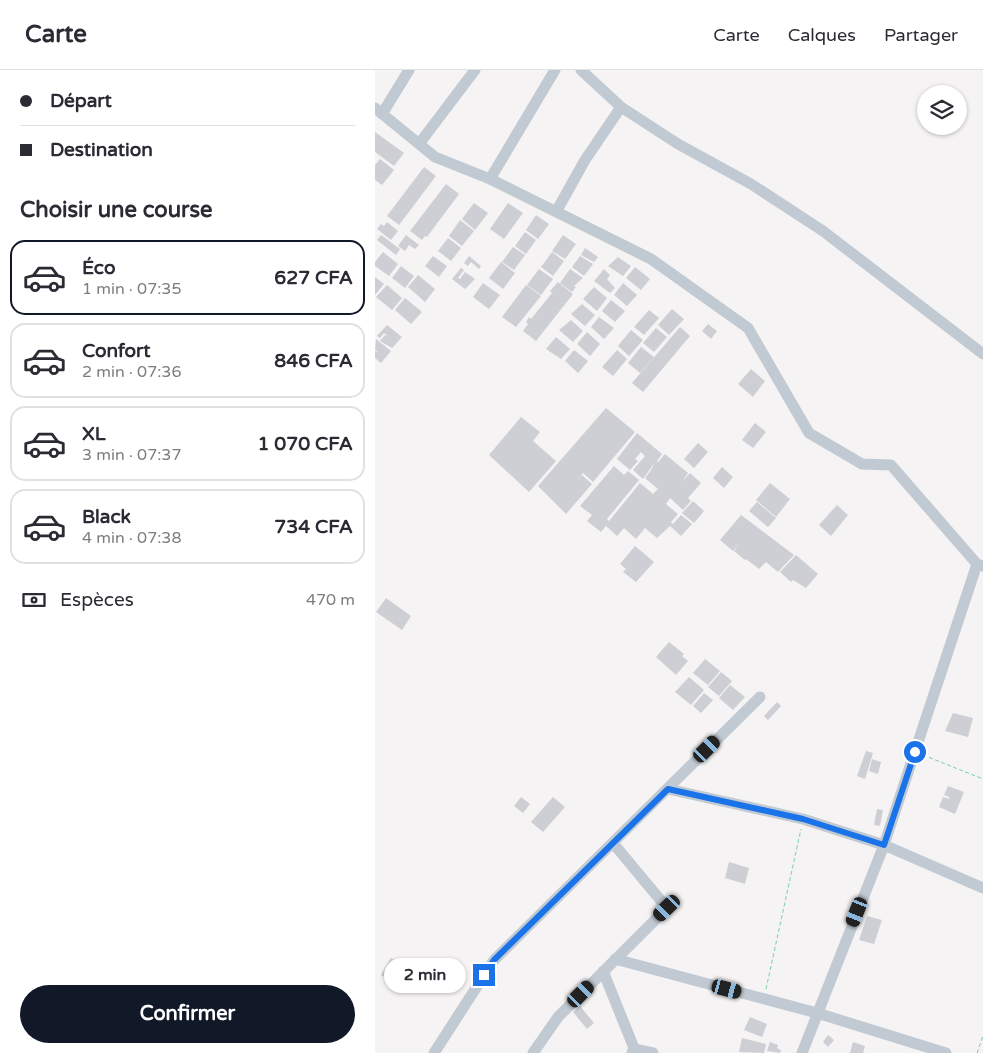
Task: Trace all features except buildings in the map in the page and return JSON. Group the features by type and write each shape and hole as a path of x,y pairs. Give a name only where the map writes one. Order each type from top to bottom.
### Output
{"street":[{"path":"409,70 379,111 435,157 490,179 651,259 748,328 809,432 861,464 891,465 980,565 884,845 802,1053"},
{"path":"419,144 475,70"},
{"path":"490,179 555,70"},
{"path":"581,70 621,107 678,144 751,184 823,231 983,354"},
{"path":"556,212 585,160 621,107"},
{"path":"433,1053 494,960 759,697"},
{"path":"668,789 803,819 884,845 983,888"},
{"path":"533,1053 558,1017 667,908 613,843"},
{"path":"615,959 817,1013 946,1053"},
{"path":"603,971 634,1052 653,1053"}],"path":[{"path":"915,752 983,779"},
{"path":"764,999 803,819"},
{"path":"977,1053 983,1036"}],"route":[{"path":"484,975 494,960 668,789 803,819 884,845 915,752"}]}
